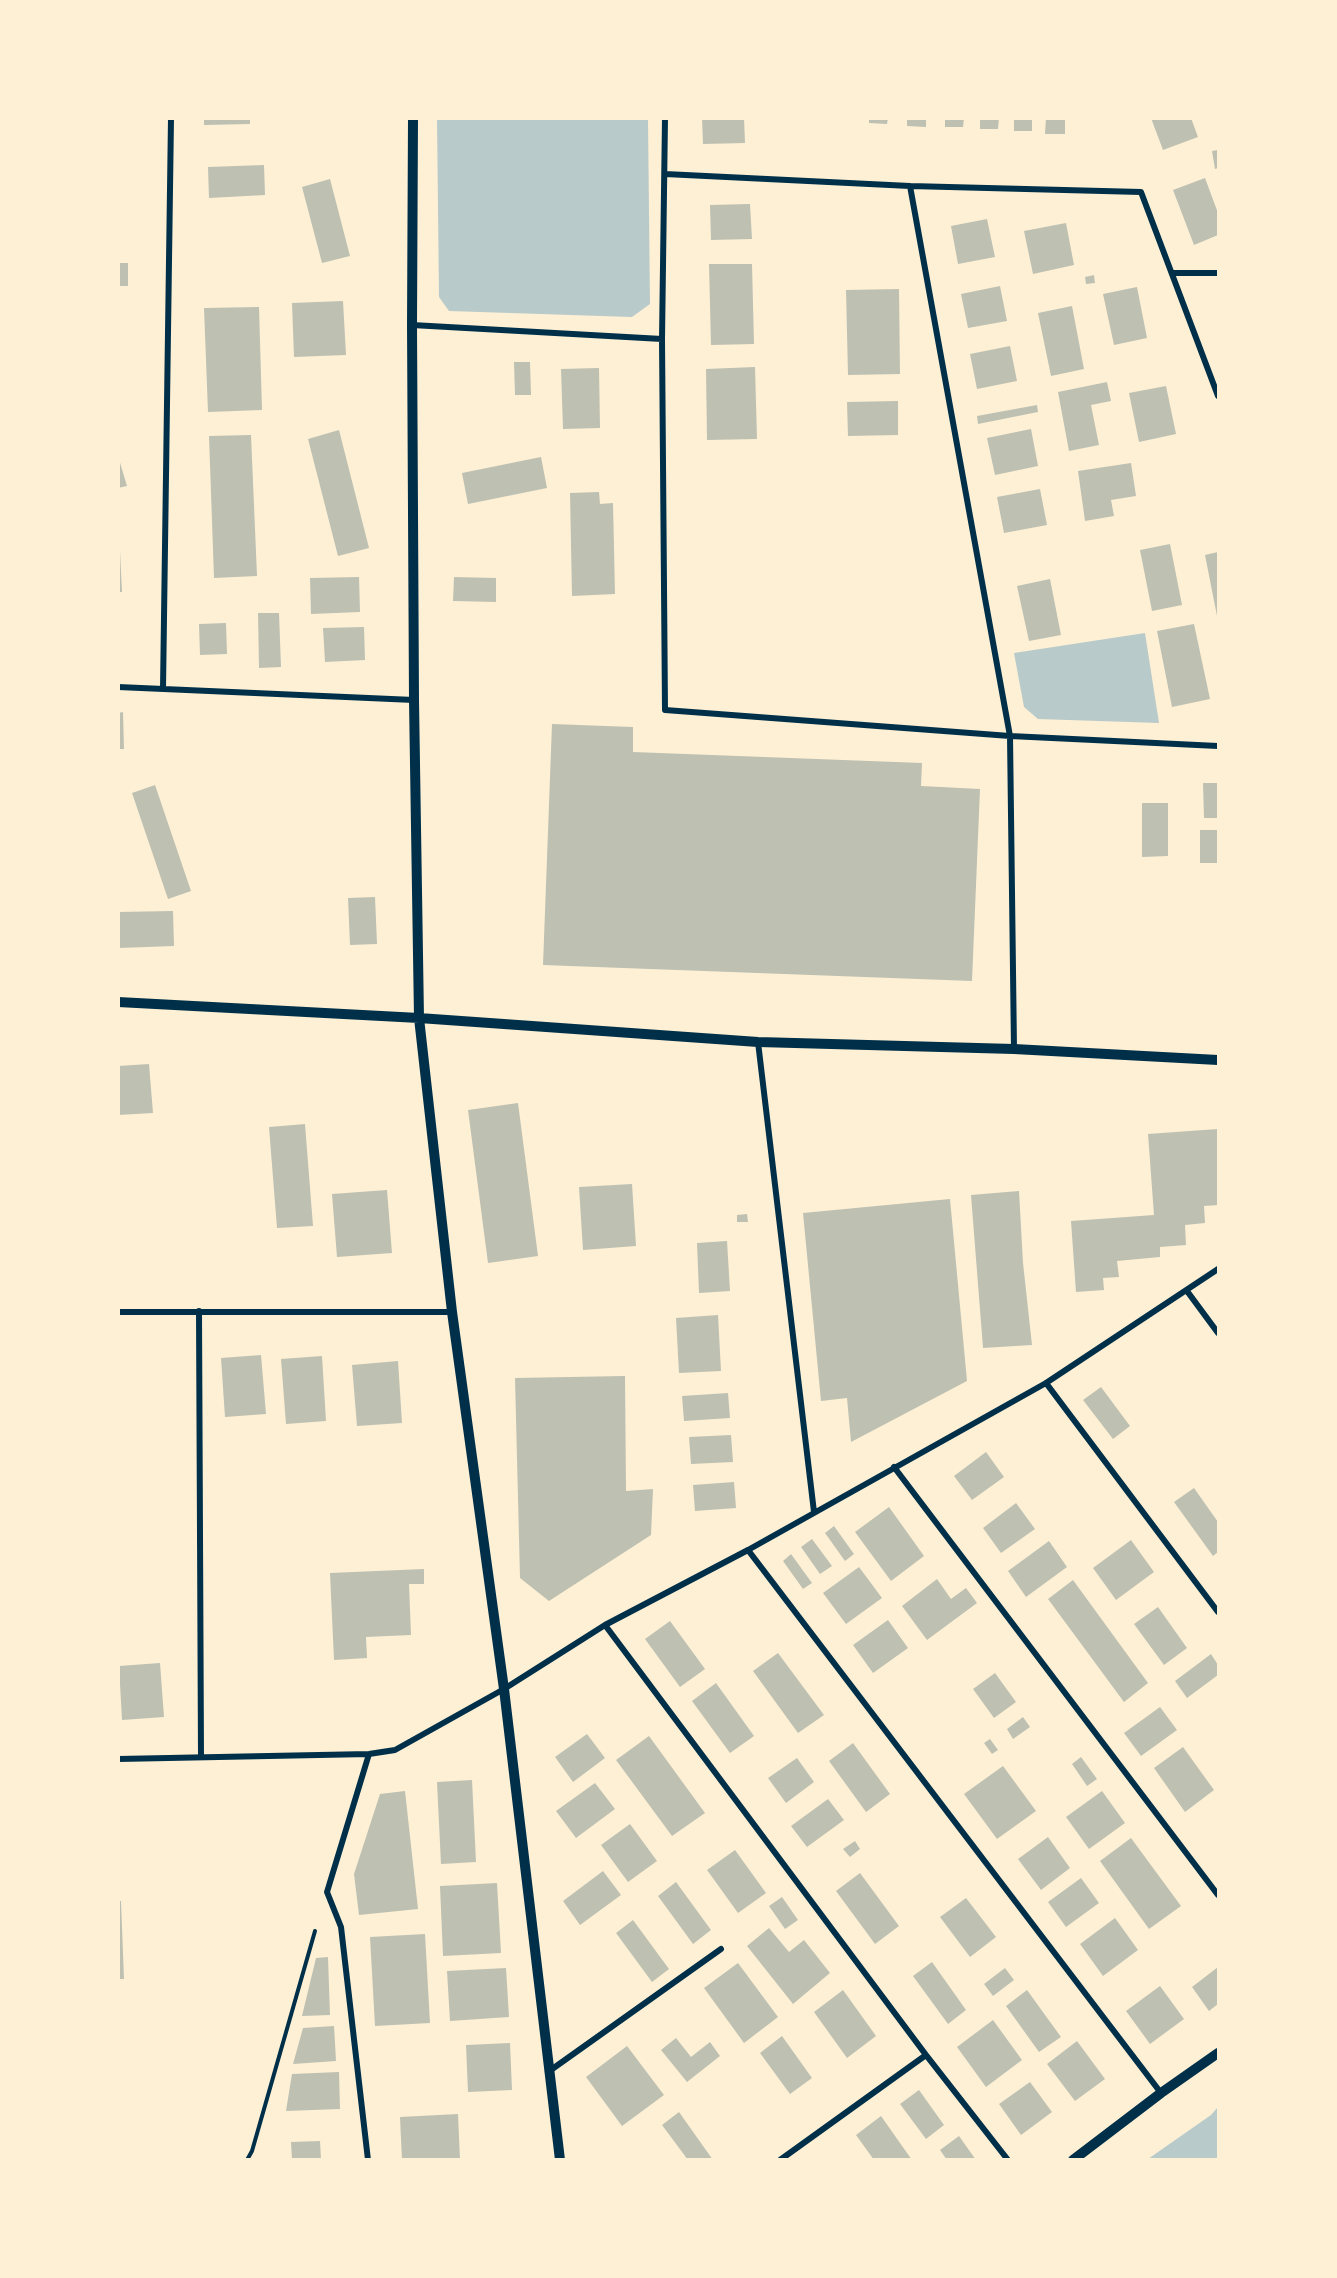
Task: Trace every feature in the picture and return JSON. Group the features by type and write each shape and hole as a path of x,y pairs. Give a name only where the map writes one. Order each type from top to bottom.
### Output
{"street":[{"path":"163,689 171,118"},
{"path":"413,118 414,700 418,1018 452,1312 504,1689 560,2160"},
{"path":"665,118 662,339 665,710 1010,736 1218,746"},
{"path":"665,174 910,186 1142,192 1218,396"},
{"path":"910,186 1010,736 1014,1049"},
{"path":"1173,273 1218,273"},
{"path":"412,325 662,339"},
{"path":"118,687 414,700"},
{"path":"118,1002 418,1018 758,1042 1014,1049 1218,1060"},
{"path":"758,1042 814,1512"},
{"path":"118,1759 369,1754 395,1750 504,1689 605,1625 748,1550 1046,1383 1218,1269"},
{"path":"1187,1291 1218,1333"},
{"path":"199,1311 201,1757"},
{"path":"118,1312 452,1312"},
{"path":"1046,1383 1218,1612"},
{"path":"894,1467 1218,1895"},
{"path":"748,1550 1161,2093"},
{"path":"605,1625 926,2055 1008,2160"},
{"path":"368,2160 341,1927 327,1892 369,1754"},
{"path":"548,2072 720,1948"},
{"path":"1073,2160 1218,2053"},
{"path":"780,2160 926,2055"}],"path":[{"path":"247,2160 252,2151 327,1892"}],"shaded area":[{"path":"437,119 648,119 650,304 632,317 449,311 439,297"},
{"path":"1145,633 1159,723 1038,719 1024,707 1014,653"},
{"path":"1218,2107 1218,2159 1148,2159 1211,2115"}],"building":[{"path":"204,118 250,118 250,124 204,125"},
{"path":"702,118 744,118 745,143 703,144"},
{"path":"869,118 888,118 887,124 869,123"},
{"path":"907,118 926,118 926,127 907,126"},
{"path":"945,118 964,118 963,127 945,127"},
{"path":"980,118 999,118 998,129 980,129"},
{"path":"1014,118 1032,118 1032,131 1014,131"},
{"path":"1046,118 1065,118 1065,134 1045,134"},
{"path":"1151,118 1191,118 1198,137 1163,150"},
{"path":"1218,150 1218,168 1215,169 1212,151"},
{"path":"264,165 265,195 209,198 208,167"},
{"path":"1205,178 1218,213 1218,235 1194,245 1173,190"},
{"path":"330,179 350,256 322,263 302,187"},
{"path":"750,204 752,239 711,240 710,205"},
{"path":"987,219 995,257 958,264 951,226"},
{"path":"1066,223 1074,265 1033,274 1024,231"},
{"path":"118,263 128,263 128,286 118,286"},
{"path":"709,264 752,264 754,344 711,345"},
{"path":"1094,275 1095,283 1086,284 1085,277"},
{"path":"1000,286 1007,321 968,328 961,294"},
{"path":"1137,287 1147,338 1114,345 1103,294"},
{"path":"899,289 900,374 848,375 846,290"},
{"path":"343,301 346,355 294,357 292,303"},
{"path":"1072,306 1084,369 1051,376 1038,313"},
{"path":"259,307 262,410 208,412 204,308"},
{"path":"1010,346 1017,381 977,389 970,354"},
{"path":"514,362 530,362 531,395 515,395"},
{"path":"755,367 757,439 707,440 706,369"},
{"path":"599,368 600,428 563,429 561,369"},
{"path":"1107,382 1111,401 1091,405 1099,445 1069,451 1058,392"},
{"path":"1166,386 1176,434 1139,442 1129,393"},
{"path":"898,401 898,435 848,436 847,402"},
{"path":"1037,405 1038,412 978,424 977,416"},
{"path":"1031,429 1038,466 995,475 987,438"},
{"path":"339,430 369,548 338,556 308,439"},
{"path":"251,435 257,576 214,578 209,436"},
{"path":"118,456 127,486 118,488"},
{"path":"541,457 547,488 468,504 462,473"},
{"path":"1131,463 1136,496 1111,500 1114,516 1085,521 1078,471"},
{"path":"1040,489 1047,525 1004,533 997,497"},
{"path":"599,492 600,504 613,503 615,594 572,596 570,493"},
{"path":"1170,544 1182,605 1152,611 1140,550"},
{"path":"118,551 120,551 122,592 118,592"},
{"path":"1218,552 1218,616 1217,616 1205,555"},
{"path":"359,577 360,612 311,614 310,578"},
{"path":"454,577 496,578 496,602 453,601"},
{"path":"1050,579 1061,635 1029,641 1017,586"},
{"path":"258,613 279,613 281,667 259,668"},
{"path":"226,623 227,654 200,655 199,624"},
{"path":"1194,624 1210,699 1172,707 1157,631"},
{"path":"364,627 365,660 325,662 323,628"},
{"path":"123,712 124,749 118,749 118,713"},
{"path":"552,724 633,727 633,752 922,763 921,786 980,789 972,981 543,965"},
{"path":"1203,783 1218,783 1218,818 1204,818"},
{"path":"155,785 191,891 168,899 132,793"},
{"path":"1142,803 1168,803 1168,856 1142,857"},
{"path":"1200,830 1218,830 1218,863 1200,863"},
{"path":"375,897 377,944 350,945 348,898"},
{"path":"173,911 174,946 119,948 118,912"},
{"path":"149,1064 153,1113 118,1115 118,1066"},
{"path":"518,1103 538,1256 488,1263 468,1110"},
{"path":"305,1124 313,1226 277,1228 269,1127"},
{"path":"1218,1129 1218,1205 1204,1206 1205,1223 1185,1225 1186,1245 1160,1247 1160,1257 1117,1261 1119,1277 1103,1278 1104,1290 1076,1292 1071,1221 1154,1215 1148,1134"},
{"path":"632,1184 636,1246 583,1250 579,1187"},
{"path":"387,1190 392,1253 337,1257 332,1194"},
{"path":"1019,1191 1023,1263 1032,1345 983,1348 971,1195"},
{"path":"950,1199 967,1381 851,1442 847,1398 821,1401 803,1213"},
{"path":"747,1214 748,1222 737,1222 737,1215"},
{"path":"727,1241 730,1291 699,1293 697,1243"},
{"path":"718,1315 721,1371 679,1373 676,1318"},
{"path":"261,1355 266,1414 225,1417 221,1358"},
{"path":"322,1356 326,1421 286,1424 281,1359"},
{"path":"398,1361 402,1423 357,1426 352,1365"},
{"path":"625,1376 626,1491 653,1489 651,1535 549,1601 520,1578 515,1378"},
{"path":"1101,1387 1130,1426 1113,1439 1083,1400"},
{"path":"728,1393 730,1418 684,1421 682,1396"},
{"path":"731,1435 733,1462 691,1464 689,1437"},
{"path":"986,1452 1004,1477 972,1500 954,1476"},
{"path":"734,1482 736,1508 695,1511 693,1485"},
{"path":"1194,1488 1218,1522 1218,1552 1213,1556 1174,1502"},
{"path":"1016,1503 1035,1529 1001,1553 983,1528"},
{"path":"889,1507 924,1556 891,1581 855,1532"},
{"path":"834,1526 854,1554 845,1561 825,1533"},
{"path":"812,1539 832,1566 820,1574 801,1547"},
{"path":"1131,1540 1154,1572 1116,1600 1093,1568"},
{"path":"1049,1541 1067,1567 1026,1597 1008,1571"},
{"path":"791,1554 812,1583 803,1589 783,1561"},
{"path":"859,1567 882,1598 846,1624 823,1593"},
{"path":"424,1569 424,1584 409,1584 411,1635 366,1637 367,1658 334,1660 330,1573"},
{"path":"937,1579 951,1599 966,1588 977,1603 927,1640 902,1606"},
{"path":"1073,1580 1148,1683 1124,1702 1048,1599"},
{"path":"1158,1607 1187,1648 1164,1665 1134,1624"},
{"path":"888,1620 908,1648 873,1673 853,1645"},
{"path":"670,1621 705,1669 680,1687 645,1639"},
{"path":"778,1653 824,1715 798,1733 753,1671"},
{"path":"1211,1654 1218,1665 1218,1675 1187,1698 1175,1681"},
{"path":"160,1663 164,1717 122,1720 119,1666"},
{"path":"995,1673 1016,1702 994,1718 973,1689"},
{"path":"716,1683 754,1736 730,1753 692,1701"},
{"path":"1160,1707 1177,1730 1141,1756 1124,1733"},
{"path":"1023,1717 1030,1727 1013,1739 1007,1729"},
{"path":"587,1734 605,1758 573,1782 555,1757"},
{"path":"649,1736 705,1813 672,1836 616,1760"},
{"path":"990,1739 998,1750 992,1754 984,1743"},
{"path":"853,1743 890,1794 866,1812 829,1761"},
{"path":"1183,1747 1214,1790 1185,1812 1154,1768"},
{"path":"1081,1757 1097,1779 1087,1786 1072,1764"},
{"path":"797,1758 814,1782 786,1803 768,1778"},
{"path":"1003,1766 1036,1811 997,1839 964,1794"},
{"path":"472,1780 476,1862 441,1864 437,1782"},
{"path":"595,1783 615,1809 576,1838 556,1811"},
{"path":"405,1791 418,1909 359,1915 354,1874 380,1794"},
{"path":"1102,1791 1125,1823 1089,1849 1066,1817"},
{"path":"828,1799 844,1820 807,1847 791,1826"},
{"path":"630,1824 657,1861 628,1882 601,1845"},
{"path":"1048,1837 1070,1868 1041,1890 1018,1859"},
{"path":"1131,1838 1181,1906 1149,1929 1100,1861"},
{"path":"855,1841 860,1849 850,1857 843,1849"},
{"path":"735,1850 766,1893 738,1913 707,1870"},
{"path":"603,1871 621,1895 580,1925 563,1901"},
{"path":"860,1873 899,1926 875,1944 836,1891"},
{"path":"1081,1878 1099,1903 1066,1927 1048,1902"},
{"path":"676,1882 711,1930 693,1944 658,1896"},
{"path":"497,1883 501,1953 443,1956 440,1886"},
{"path":"782,1897 798,1920 785,1929 769,1906"},
{"path":"966,1898 996,1937 970,1957 940,1917"},
{"path":"118,1901 121,1901 124,1979 118,1979"},
{"path":"1115,1918 1138,1950 1103,1976 1080,1944"},
{"path":"633,1920 669,1969 652,1982 616,1933"},
{"path":"769,1928 789,1952 804,1940 830,1973 793,2004 747,1946"},
{"path":"425,1934 430,2023 375,2026 370,1937"},
{"path":"328,1957 330,2015 302,2016 316,1958"},
{"path":"932,1962 966,2010 948,2024 913,1976"},
{"path":"738,1963 778,2017 744,2043 704,1988"},
{"path":"1218,1967 1218,2004 1209,2011 1192,1987"},
{"path":"506,1968 509,2017 450,2021 447,1971"},
{"path":"1005,1968 1014,1980 993,1996 984,1984"},
{"path":"1160,1986 1184,2019 1150,2044 1126,2011"},
{"path":"843,1990 876,2036 847,2058 814,2012"},
{"path":"1027,1990 1061,2037 1039,2052 1006,2006"},
{"path":"993,2020 1022,2060 986,2087 957,2047"},
{"path":"334,2026 336,2061 293,2064 303,2028"},
{"path":"782,2036 812,2078 790,2094 760,2053"},
{"path":"676,2038 691,2057 710,2042 720,2056 687,2082 661,2050"},
{"path":"1077,2041 1105,2079 1075,2101 1047,2064"},
{"path":"510,2043 512,2090 468,2092 466,2045"},
{"path":"627,2046 664,2095 622,2126 586,2077"},
{"path":"339,2072 340,2109 286,2111 292,2074"},
{"path":"1030,2082 1052,2112 1021,2135 999,2104"},
{"path":"919,2090 944,2125 926,2139 900,2104"},
{"path":"679,2112 713,2160 688,2160 662,2125"},
{"path":"458,2114 460,2160 402,2160 400,2117"},
{"path":"881,2116 912,2160 874,2160 856,2135"},
{"path":"959,2136 976,2160 947,2160 940,2150"},
{"path":"320,2141 321,2160 292,2160 291,2142"}]}
